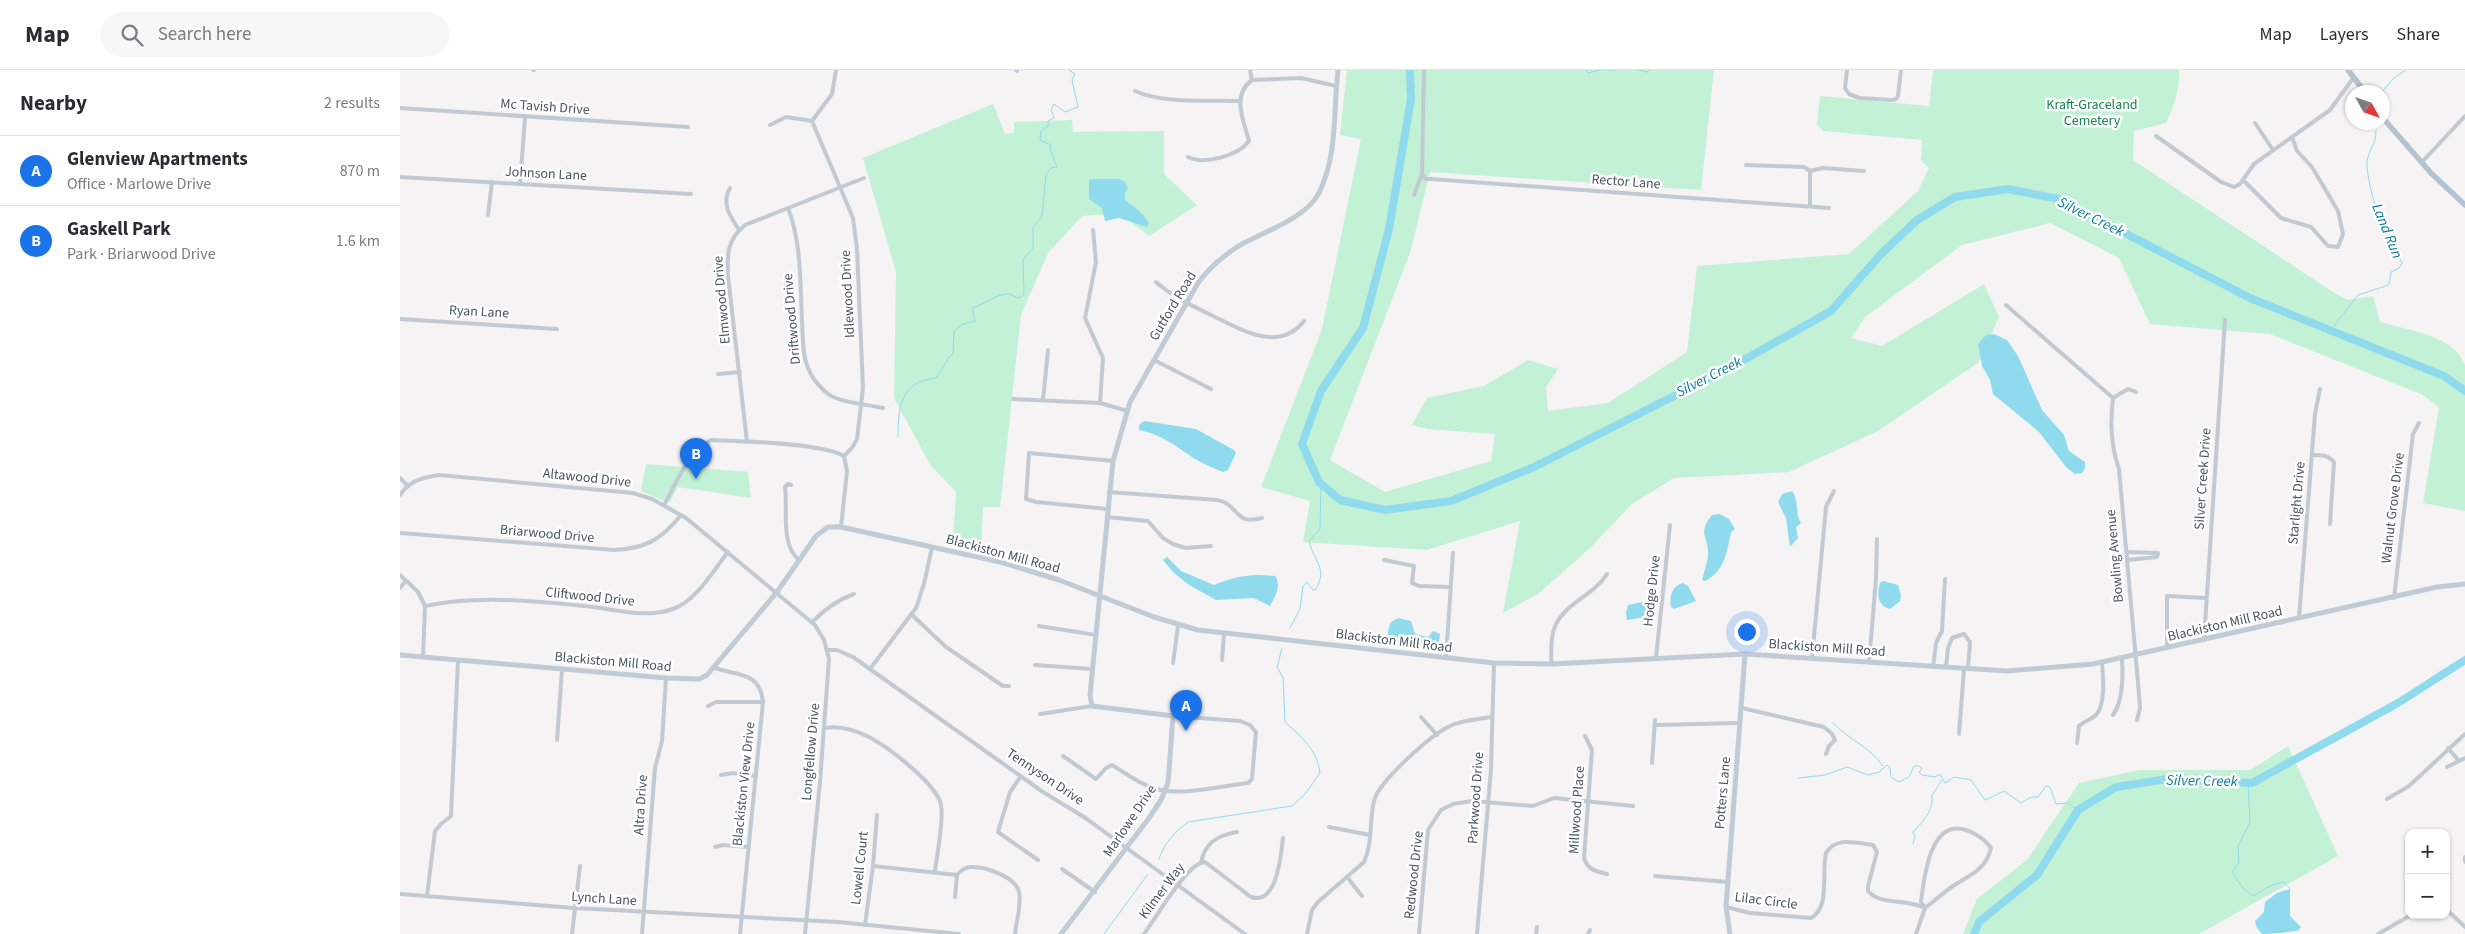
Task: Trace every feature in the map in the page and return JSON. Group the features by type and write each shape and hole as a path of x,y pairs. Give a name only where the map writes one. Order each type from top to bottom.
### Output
{"main road":[{"name":"Gutford Road","path":"1100,596 1113,461 1128,410 1139,384 1186,302 1198,283 1214,264 1238,247 1278,226 1313,202 1322,185 1331,156 1336,128 1338,70"},
{"path":"2348,70 2360,85"},
{"path":"2390,126 2421,163 2465,205"},
{"name":"Blackiston Mill Road","path":"400,655 666,678 700,679 714,668 777,592 821,531 832,526 841,526 1000,562 1059,580 1178,626 1224,634 1494,663 1551,664 1745,654 2007,671 2102,662 2135,656 2437,587 2465,584"},
{"path":"1100,596 1090,695 1092,706 1173,716"},
{"name":"Potters Lane","path":"1730,934 1726,907 1745,654"},
{"name":"Marlowe Drive","path":"1061,934 1095,892 1161,800 1168,783 1173,716"}],"street":[{"path":"770,125 786,117 812,121 832,94 836,70"},
{"path":"1250,70 1252,80"},
{"path":"1414,195 1422,174 1424,70"},
{"path":"1847,70 1845,88 1851,96 1896,99 1901,70"},
{"path":"2156,136 2226,185 2234,187 2243,180 2254,164 2333,107 2354,77"},
{"path":"1188,157 1196,161 1234,153 1245,147 1249,141 1242,123 1241,101 1248,83 1252,80 1301,78 1336,86"},
{"path":"1135,90 1144,95 1169,98 1241,101"},
{"name":"Mc Tavish Drive","path":"400,108 525,118 688,127"},
{"path":"2421,163 2465,116"},
{"path":"520,184 525,118"},
{"name":"Idlewood Drive","path":"812,121 853,218 857,249 862,361 861,402 856,439 852,448 844,456"},
{"path":"2255,123 2273,150"},
{"path":"2243,180 2281,218 2311,227 2328,246 2338,247 2343,234 2338,211 2312,167 2297,150 2292,137"},
{"path":"1746,164 1804,167 1810,171 1823,168 1864,171"},
{"path":"1810,171 1810,206"},
{"name":"Rector Lane","path":"1422,174 1426,179 1829,208"},
{"name":"Johnson Lane","path":"400,177 691,194"},
{"path":"730,188 725,197 726,207 739,230 745,225 864,178"},
{"path":"488,214 492,182"},
{"name":"Driftwood Drive","path":"788,208 797,236 804,349 809,370 816,382 830,395 845,402 861,402 883,408"},
{"name":"Elmwood Drive","path":"739,230 730,240 727,252 747,442"},
{"path":"1093,230 1096,262 1085,318 1103,358 1100,404"},
{"path":"1156,282 1168,292 1186,302 1247,333 1258,336 1288,335 1296,331 1304,321"},
{"path":"2006,305 2112,398 2128,389 2136,392"},
{"name":"Ryan Lane","path":"400,319 557,329"},
{"name":"Silver Creek Drive","path":"2204,640 2225,320"},
{"path":"1043,400 1048,350"},
{"path":"1154,360 1211,389"},
{"path":"718,374 740,372"},
{"name":"Starlight Drive","path":"2299,619 2315,414 2320,389"},
{"name":"Bowling Avenue","path":"2112,398 2114,454 2119,469 2140,708 2137,720"},
{"path":"1013,399 1100,404 1128,410"},
{"name":"Walnut Grove Drive","path":"2394,598 2413,434 2419,423"},
{"path":"664,505 699,447 711,440 834,450 844,456 847,471 841,526"},
{"path":"1108,509 1036,502 1026,499 1029,452 1113,461"},
{"path":"2312,455 2322,454 2330,457 2334,462 2330,524"},
{"name":"Altawood Drive","path":"407,485 418,479 447,476 633,493 664,505 681,515 777,592"},
{"path":"400,478 407,485 400,495"},
{"path":"791,485 788,484 785,487 786,535 790,551 799,560"},
{"path":"1812,658 1826,507 1834,491"},
{"path":"1109,492 1226,501 1240,518 1245,520 1262,518"},
{"name":"Briarwood Drive","path":"400,532 633,550 667,532 681,515"},
{"path":"1107,517 1148,521 1163,538 1186,548 1212,546"},
{"name":"Hodge Drive","path":"1656,658 1670,526"},
{"path":"1868,662 1876,579 1877,539"},
{"path":"870,669 912,614 919,600 932,547"},
{"name":"Cliftwood Drive","path":"425,606 453,600 484,599 586,606 648,614 673,609 688,600 728,552"},
{"path":"2126,552 2158,553 2156,557 2127,560"},
{"path":"1446,658 1449,587 1453,553"},
{"path":"1384,560 1414,566 1412,583 1419,586 1449,587"},
{"path":"1551,664 1554,628 1565,612 1601,585 1608,574"},
{"path":"400,575 418,592 425,606 423,657"},
{"path":"1934,667 1936,643 1942,631 1945,579"},
{"path":"400,588 406,582"},
{"name":"Longfellow Drive","path":"777,592 812,622 824,640 829,659 805,934"},
{"path":"812,622 826,608 841,598 854,594"},
{"path":"2167,649 2167,596 2206,598"},
{"path":"912,614 946,647 1003,686 1009,686"},
{"path":"1039,626 1096,635"},
{"path":"1173,663 1178,626"},
{"path":"1222,660 1224,634"},
{"path":"1946,668 1948,648 1952,638 1964,634 1970,642 1959,734"},
{"name":"Tennyson Drive","path":"827,650 837,650 853,657 1021,776 1084,817 1245,934"},
{"path":"2113,714 2117,709 2123,670 2122,658"},
{"path":"427,896 436,831 441,824 452,816 458,660"},
{"path":"2077,743 2079,726 2096,715 2100,709 2104,686 2102,662"},
{"name":"Parkwood Drive","path":"1477,934 1488,802 1494,663"},
{"path":"1034,665 1092,669"},
{"path":"708,706 716,702 763,702 759,688 752,679 742,674 714,668"},
{"path":"557,740 562,669"},
{"name":"Altra Drive","path":"642,934 655,768 662,741 666,678"},
{"name":"Blackiston View Drive","path":"740,934 763,702"},
{"path":"1040,714 1092,706"},
{"path":"1742,708 1824,727 1832,734 1835,740 1829,746 1826,754"},
{"path":"1063,756 1096,779 1106,768 1112,765 1151,787 1165,790 1177,791 1248,783 1253,775 1256,732 1250,725 1240,721 1173,716"},
{"path":"1421,717 1437,735"},
{"path":"1307,934 1312,910 1364,862 1368,852 1374,800 1380,786 1410,756 1447,727 1465,720 1491,717"},
{"path":"1652,763 1656,722 1740,723"},
{"path":"824,728 834,726 869,737 917,773 936,794 941,806 935,871"},
{"path":"2387,799 2409,786 2465,734"},
{"name":"Millwood Place","path":"1585,736 1592,750 1584,858 1587,866 1594,871 1606,874"},
{"path":"2448,748 2459,762"},
{"path":"2447,767 2465,758"},
{"path":"721,775 733,773 756,776"},
{"path":"1021,776 1010,792 998,832 1038,860"},
{"name":"Redwood Drive","path":"1419,934 1428,830 1433,819 1441,810 1453,804 1472,801 1533,806 1554,798 1633,806"},
{"name":"Lowell Court","path":"865,924 873,866 877,815"},
{"path":"1328,827 1370,835"},
{"path":"1916,934 1925,908 1954,886 1975,874 1989,855 1991,848 1988,843 1971,832 1961,829 1950,829 1941,834 1931,851 1924,880 1921,902 1925,908"},
{"name":"Kilmer Way","path":"1201,863 1203,853 1211,842 1225,834 1237,832"},
{"name":"Kilmer Way","path":"1144,934 1190,870 1201,863 1205,862 1251,897 1257,899 1263,897 1276,878 1283,838"},
{"name":"Lilac Circle","path":"1726,907 1750,913 1811,918 1822,907 1826,853 1829,847 1839,842 1873,845 1876,848 1868,886 1868,892 1872,896 1883,901 1912,902 1925,908"},
{"path":"715,847 723,845 748,848"},
{"path":"2465,857 2465,862"},
{"path":"572,934 580,866"},
{"path":"873,866 935,871 957,875"},
{"path":"955,896 957,875 962,870 970,867 998,872 1016,885 1020,893 1015,934"},
{"path":"1062,869 1095,892"},
{"path":"1655,876 1728,882"},
{"path":"1347,877 1362,896"},
{"name":"Lynch Lane","path":"400,894 574,908 806,920"},
{"path":"2450,913 2465,927"},
{"path":"2378,934 2405,918"},
{"path":"806,920 959,934"},
{"path":"1536,934 1537,927"}],"green space":[{"name":"Kraft-Graceland Cemetery","path":"1347,70 1714,70 1701,190 1430,172 1410,253 1330,460 1385,492 1491,461 1495,434 1427,429 1412,425 1427,398 1484,386 1528,360 1558,369 1546,387 1548,411 1608,403 1687,352 1697,266 1849,254 1918,191 1929,168 1921,161 1922,140 1823,131 1817,124 1820,96 1929,106 1933,70 2179,70 2179,84 2176,97 2166,123 2134,131 2133,160 2336,294 2348,300 2373,296 2380,322 2416,331 2440,340 2459,355 2465,365 2465,511 2423,503 2439,407 2423,395 2270,334 2150,324 2119,258 2050,223 1962,245 1865,317 1851,338 1882,346 1984,284 1999,317 1979,362 1878,431 1789,472 1674,478 1632,504 1590,548 1538,594 1503,613 1520,521 1427,550 1303,542 1310,501 1261,487 1322,329 1361,139 1340,135"},
{"path":"993,104 1005,134 1014,133 1014,122 1072,120 1073,132 1164,131 1164,174 1197,205 1149,236 1125,219 1111,215 1082,216 1048,253 1021,315 1000,507 983,507 981,552 953,542 956,492 931,466 894,398 896,272 863,158"},
{"path":"646,464 748,472 751,498 678,487 669,503 641,491"},
{"path":"2288,746 2338,856 2199,934 1963,934 1977,899 2027,860 2079,783 2140,770 2250,770"}],"water":[{"path":"1120,179 1125,182 1128,189 1125,192 1125,200 1144,215 1149,223 1147,227 1119,218 1105,221 1102,208 1089,199 1089,180"},
{"path":"1994,334 2007,340 2018,356 2042,410 2064,435 2069,451 2085,462 2085,468 2082,473 2075,474 2066,467 2039,432 1993,394 1990,380 1982,366 1978,344 1986,335"},
{"path":"1144,421 1196,429 1234,450 1236,453 1228,470 1223,472 1198,461 1162,438 1139,430 1139,425"},
{"path":"1792,491 1796,499 1801,523 1796,527 1798,538 1790,547 1786,518 1778,502 1782,494"},
{"path":"1720,514 1729,519 1735,529 1731,532 1721,566 1712,577 1705,581 1702,580 1708,559 1708,550 1704,532 1705,527 1712,515"},
{"path":"1167,557 1181,571 1214,585 1244,576 1275,576 1278,583 1277,591 1270,606 1254,598 1216,600 1189,585 1173,572 1163,560"},
{"path":"1883,581 1898,585 1901,595 1900,601 1890,609 1883,605 1879,599 1880,583"},
{"path":"1683,583 1688,586 1696,601 1674,609 1670,603 1672,592 1676,586"},
{"path":"1653,600 1656,603 1652,616 1627,620 1628,605"},
{"path":"1398,618 1411,621 1415,634 1428,637 1433,631 1440,634 1438,647 1393,641 1388,634 1388,630 1391,622"},
{"path":"2290,889 2290,916 2301,927 2298,931 2262,934 2257,928 2255,921 2264,912 2265,902 2277,893"}],"waterway":[{"path":"898,437 899,416 904,397 915,384 936,378 953,353 954,331 963,324 975,321 972,308 1004,294 1019,298 1024,295 1023,260 1033,248 1033,228 1042,216 1046,175 1051,168 1057,167 1050,150 1051,145 1040,140 1041,131 1048,126 1048,121 1054,118 1051,110 1054,104 1065,112 1078,107 1072,80 1075,74 1069,70"},
{"name":"Silver Creek","path":"1410,70 1411,99 1389,229 1363,328 1321,391 1302,444 1319,482 1340,500 1385,510 1451,501 1534,467 1735,365 1831,311 1881,254 1917,220 1955,197 2008,189 2059,199 2250,298 2444,376 2465,391"},
{"path":"1586,70 1588,73 1601,70"},
{"path":"1608,70 1615,70"},
{"path":"1638,70 1647,72 1649,70"},
{"name":"Land Run","path":"2388,85 2394,78 2406,70"},
{"name":"Land Run","path":"2331,330 2358,295 2389,284 2391,272 2399,268 2402,263 2384,231 2370,186 2367,163 2369,153 2375,141 2376,131"},
{"path":"1290,628 1300,609 1303,586 1307,582 1313,590 1316,589 1321,576 1319,565 1309,541 1320,529 1321,484"},
{"path":"1159,859 1170,838 1188,822 1292,806 1306,793 1320,773 1316,757 1312,751 1303,739 1285,722 1283,678 1277,667 1282,648"},
{"name":"Silver Creek","path":"1974,934 1979,922 2037,875 2078,810 2116,787 2168,779 2252,783 2398,703 2465,660"},
{"path":"1833,723 1878,759 1883,766"},
{"path":"1799,778 1825,775 1847,767 1868,775 1879,772 1887,765 1890,768 1891,777 1899,782 1909,777 1914,766 1919,766 1922,769 1919,772 1922,775 1935,777 1940,774 1945,783 1954,777 1971,780 1985,800 2004,791 2021,803 2031,797 2038,797 2046,786 2050,787 2056,804 2067,803 2078,810"},
{"path":"1913,844 1915,836 1913,832 1930,811 1932,795 1942,780"},
{"path":"2248,783 2250,822 2238,846 2239,862 2232,872 2242,887 2253,896 2272,885 2284,882 2290,889"},
{"path":"1104,934 1148,874"}],"place":[{"name":"Gaskell Park","path":"696,479"},
{"name":"Glenview Apartments","path":"1186,731"}]}
